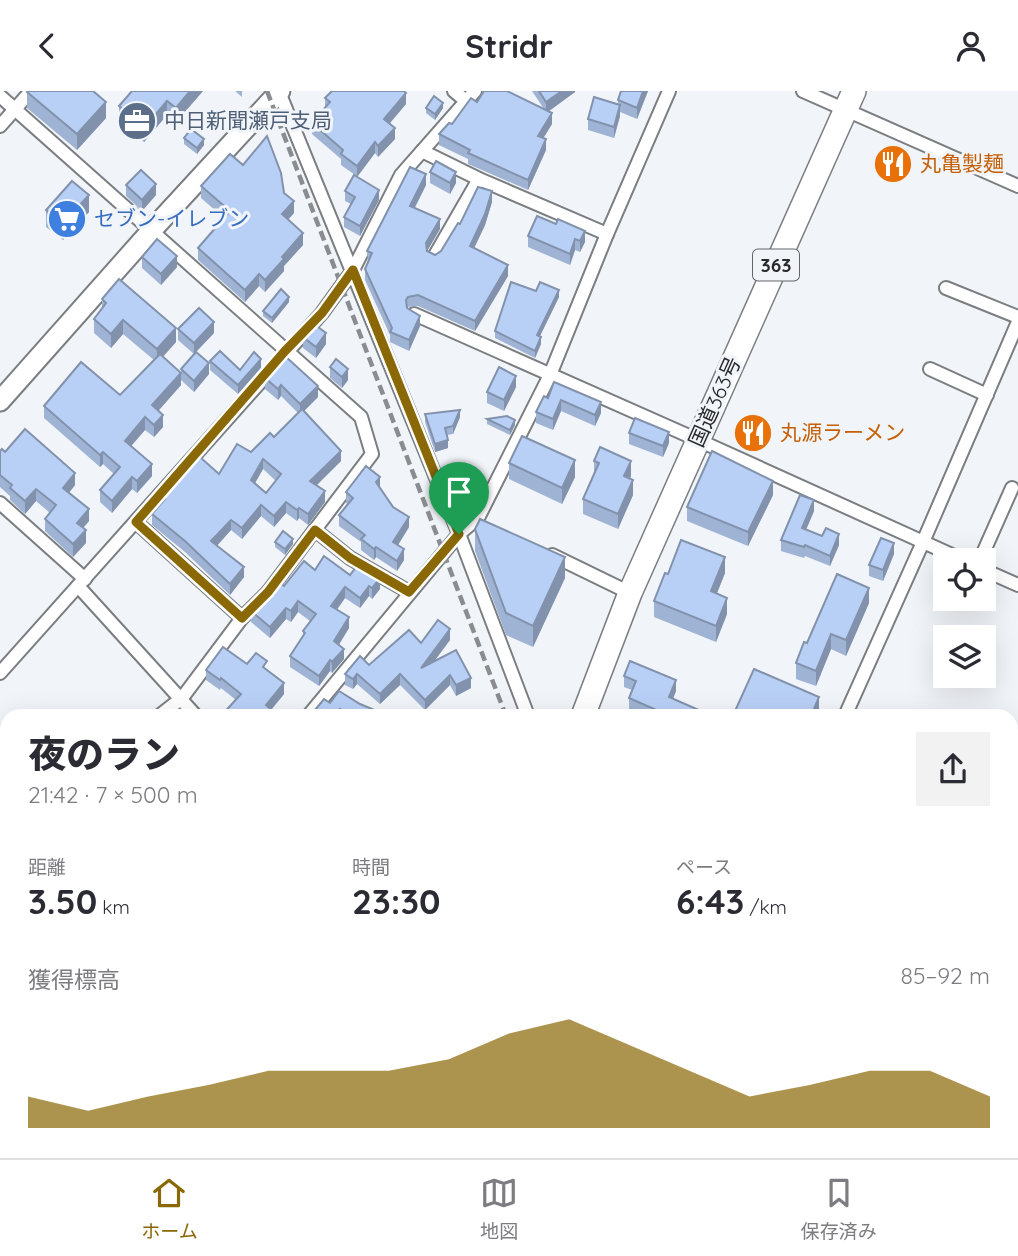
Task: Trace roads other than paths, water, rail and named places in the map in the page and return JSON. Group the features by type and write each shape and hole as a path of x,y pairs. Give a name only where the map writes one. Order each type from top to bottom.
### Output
{"highway":[{"name":"国道363号","path":"586,709 630,593 850,100"}],"main road":[{"path":"0,401 151,231 280,92"}],"street":[{"path":"0,126 31,91"},
{"path":"0,673 285,351 322,313 353,270 401,175 470,96 454,91"},
{"path":"316,709 337,691 409,592 459,534 484,521 550,375 669,91"},
{"path":"803,91 850,100 1018,187"},
{"path":"280,92 459,534 525,709"},
{"path":"0,96 361,417 372,454 268,592 242,618 181,698 168,709"},
{"path":"422,151 479,179 607,234"},
{"path":"434,257 479,179"},
{"path":"946,288 1018,317"},
{"path":"414,314 936,548"},
{"path":"848,709 1018,322"},
{"path":"930,369 986,395"},
{"path":"985,548 1012,488"},
{"path":"0,503 82,583 190,709"},
{"path":"136,522 242,618"},
{"path":"315,530 350,558 409,592"},
{"path":"537,547 630,593"},
{"path":"996,575 1018,585"}],"railway":[{"path":"267,91 503,709"}],"place":[{"name":"中日新聞瀬戸支局","path":"137,121"},
{"name":"丸亀製麺","path":"893,164"},
{"name":"セブン-イレブン","path":"67,219"},
{"name":"丸源ラーメン","path":"753,433"}]}
